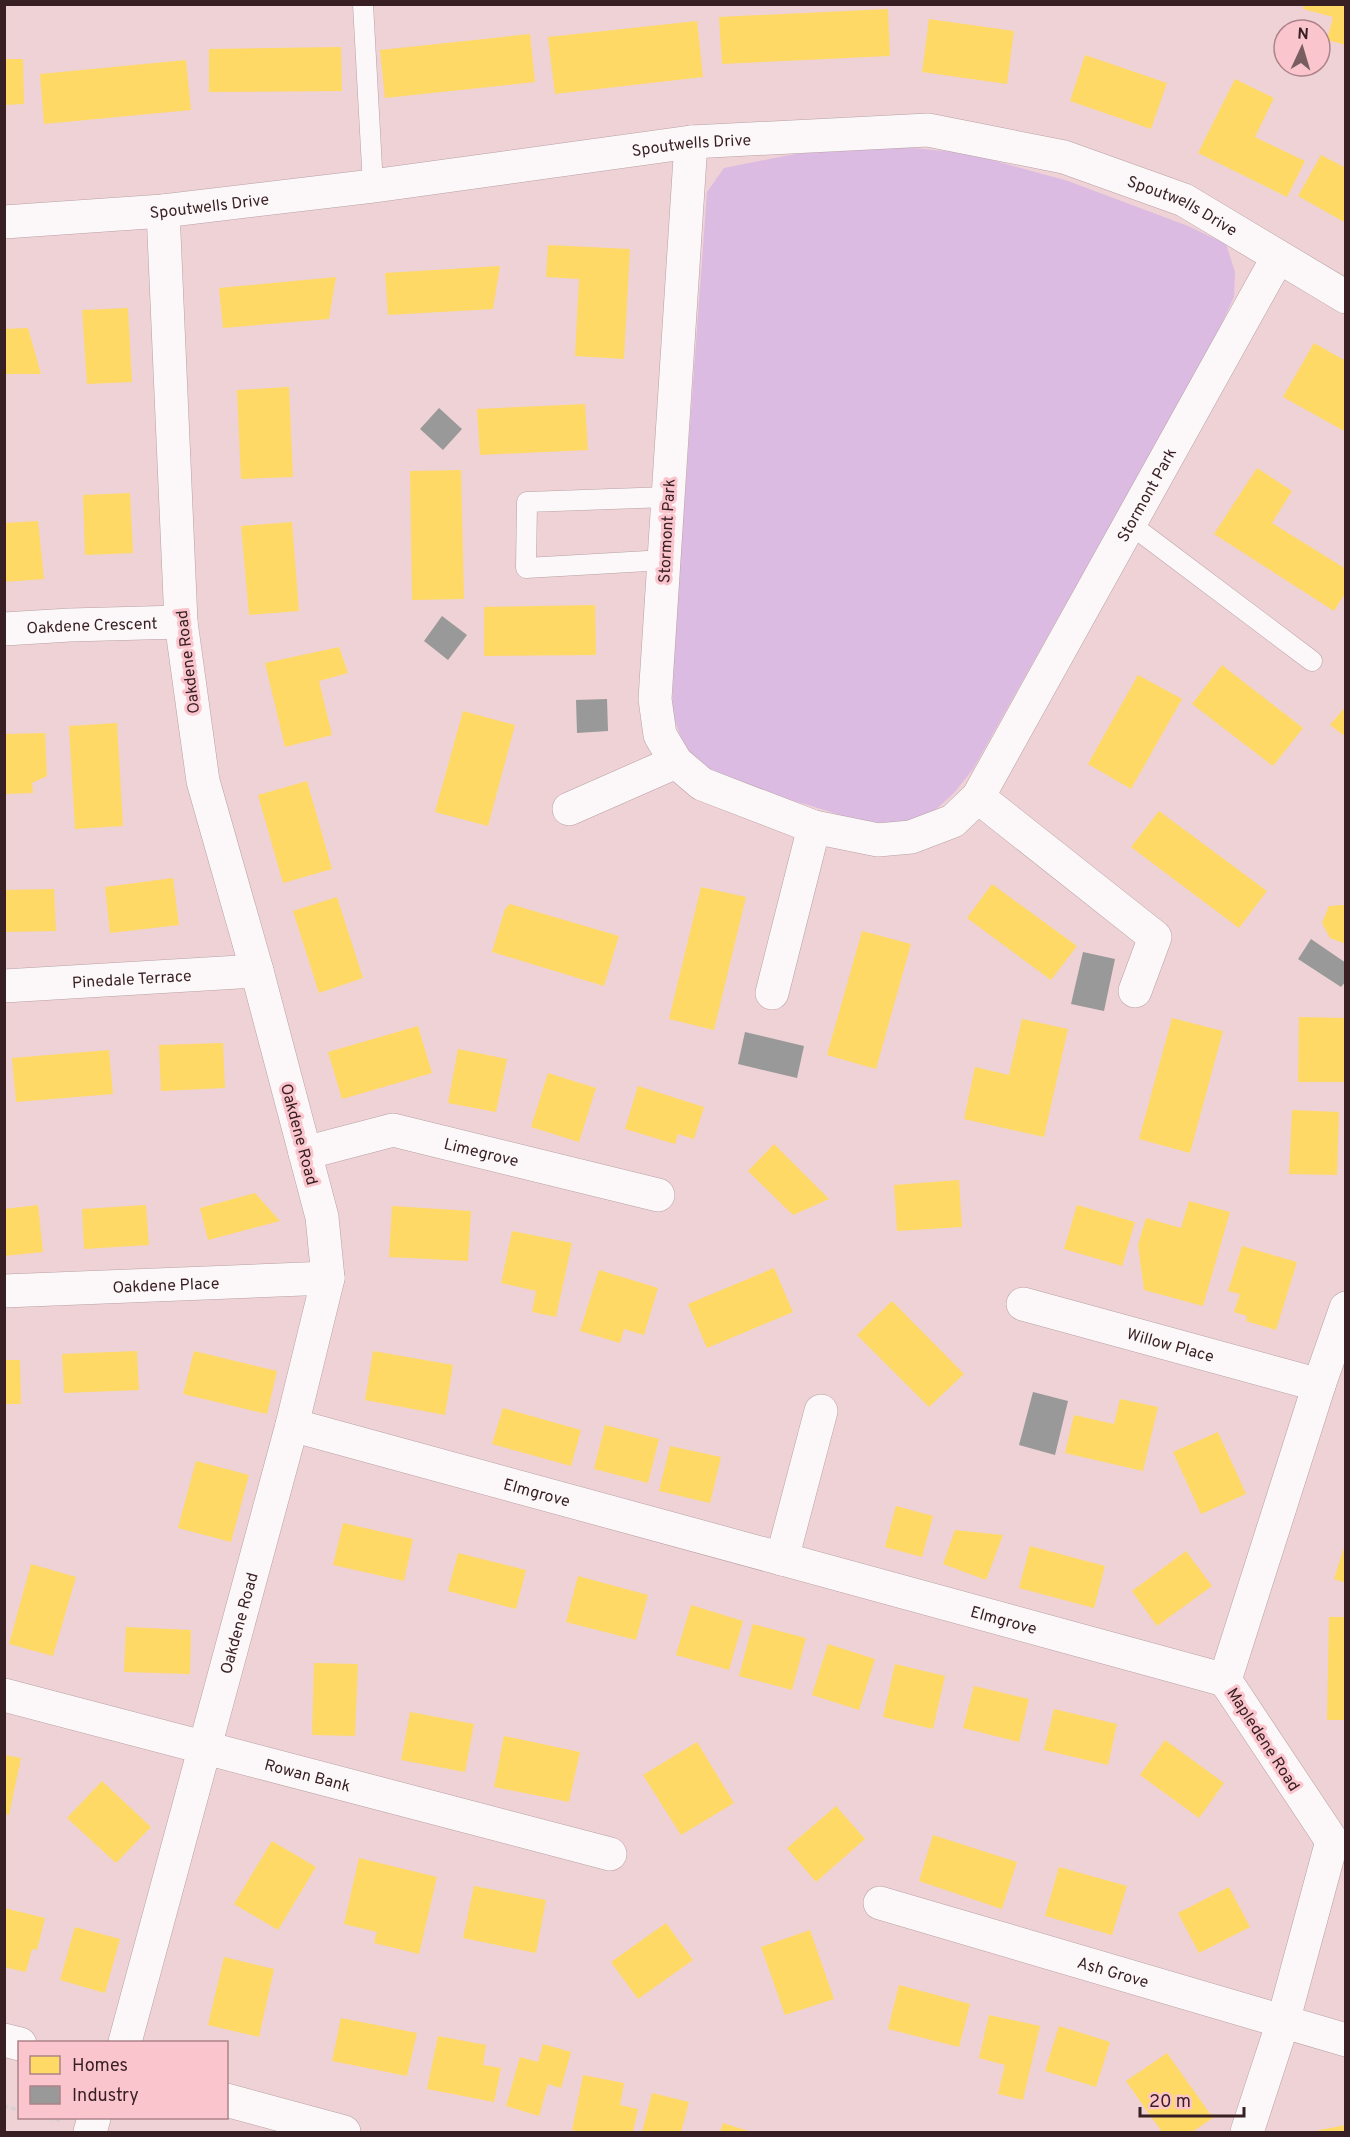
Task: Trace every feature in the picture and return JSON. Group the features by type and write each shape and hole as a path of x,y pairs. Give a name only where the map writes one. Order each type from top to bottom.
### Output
{"street":[{"name":"Spoutwells Drive","path":"4,222 163,211 373,186 691,142 928,130 1064,157 1184,200 1346,297"},
{"name":"Stormont Park","path":"691,142 655,699 660,735 676,762 702,784 813,826 878,840 911,837 953,821 978,797 1278,257"},
{"name":"Oakdene Road","path":"126,2041 292,1425 328,1278 322,1217 257,971 203,781 181,622 163,211"},
{"name":"Oakdene Crescent","path":"4,629 181,622"},
{"path":"568,809 676,762"},
{"path":"978,797 1155,937 1135,991"},
{"path":"772,993 813,826"},
{"name":"Pinedale Terrace","path":"4,986 257,971"},
{"name":"Limegrove","path":"305,1153 393,1130 658,1195"},
{"name":"Oakdene Place","path":"4,1291 328,1278"},
{"name":"Willow Place","path":"1023,1304 1319,1385"},
{"name":"Mapledene Road","path":"1247,2133 1339,1835 1225,1680 1319,1385 1346,1308"},
{"path":"782,1559 821,1412"},
{"name":"Elmgrove","path":"292,1425 1225,1680"},
{"name":"Rowan Bank","path":"4,1695 610,1854"},
{"name":"Ash Grove","path":"880,1903 1346,2040"},
{"path":"228,2101 344,2133"}],"lane":[{"path":"363,4 373,186"},
{"path":"665,560 526,568 527,502 668,497"},
{"path":"1130,524 1312,661"}],"shaded area":[{"path":"892,146 966,153 1068,181 1188,226 1226,244 1235,272 1234,297 1213,342 973,769 954,793 931,814 898,824 856,820 805,804 738,789 705,771 685,751 672,711 675,631 707,192 724,168 795,154"}],"building: Homes":[{"path":"1304,4 1346,4 1346,45 1332,41 1333,17 1303,9"},
{"path":"888,9 890,56 722,64 719,17"},
{"path":"929,19 1014,31 1007,84 922,72"},
{"path":"697,21 703,77 555,94 548,37"},
{"path":"530,34 535,82 385,98 380,50"},
{"path":"341,47 342,91 209,92 209,49"},
{"path":"1085,55 1167,83 1151,129 1070,101"},
{"path":"4,59 23,59 24,104 4,105"},
{"path":"186,60 191,110 44,124 40,74"},
{"path":"1235,79 1274,98 1255,137 1305,161 1287,197 1198,153"},
{"path":"1321,155 1346,168 1346,223 1298,196"},
{"path":"548,245 630,249 624,359 575,356 579,279 546,277"},
{"path":"500,266 493,309 388,315 385,273"},
{"path":"336,277 329,319 223,328 219,288"},
{"path":"128,308 132,382 87,384 82,310"},
{"path":"28,328 41,374 4,374 4,329"},
{"path":"1314,343 1346,361 1346,432 1283,397"},
{"path":"289,387 293,477 241,479 237,390"},
{"path":"585,404 588,450 480,455 477,409"},
{"path":"1257,468 1292,491 1272,523 1346,569 1346,592 1334,611 1214,534"},
{"path":"461,470 464,599 412,600 410,471"},
{"path":"130,493 133,553 85,555 83,495"},
{"path":"38,521 44,579 4,582 4,523"},
{"path":"292,522 299,611 249,615 241,526"},
{"path":"595,605 596,655 484,656 484,607"},
{"path":"339,647 348,673 319,681 332,735 285,747 265,663"},
{"path":"1222,665 1303,728 1273,766 1192,704"},
{"path":"1138,675 1182,699 1131,789 1088,764"},
{"path":"1346,706 1346,737 1330,725"},
{"path":"463,711 515,725 488,826 435,812"},
{"path":"117,723 123,826 75,829 69,726"},
{"path":"45,733 47,776 32,783 33,793 4,794 4,734"},
{"path":"307,781 332,869 283,883 258,795"},
{"path":"1159,811 1267,891 1239,928 1131,847"},
{"path":"173,878 179,925 110,933 105,887"},
{"path":"992,884 1077,946 1051,980 967,918"},
{"path":"701,887 746,897 714,1030 669,1019"},
{"path":"54,889 56,931 5,932 5,890"},
{"path":"337,897 363,978 319,993 293,911"},
{"path":"510,904 619,936 604,986 492,952 505,909"},
{"path":"1329,906 1346,906 1346,944 1330,938 1322,923"},
{"path":"862,931 911,944 876,1069 827,1055"},
{"path":"1299,1017 1346,1018 1346,1082 1298,1082"},
{"path":"1172,1018 1223,1031 1190,1153 1139,1139"},
{"path":"1022,1019 1068,1029 1044,1137 964,1119 975,1067 1009,1075"},
{"path":"418,1026 432,1073 342,1099 328,1052"},
{"path":"223,1043 225,1088 161,1091 159,1045"},
{"path":"458,1049 507,1059 496,1112 448,1103"},
{"path":"109,1050 113,1094 16,1102 12,1058"},
{"path":"548,1073 596,1088 579,1142 531,1127"},
{"path":"638,1086 704,1107 694,1139 678,1134 675,1144 625,1129"},
{"path":"1292,1110 1339,1112 1337,1175 1289,1174"},
{"path":"774,1144 829,1199 793,1215 748,1171"},
{"path":"959,1180 962,1227 897,1231 894,1185"},
{"path":"255,1193 280,1221 208,1240 200,1208"},
{"path":"1189,1201 1230,1212 1203,1306 1144,1290 1138,1245 1146,1218 1181,1228"},
{"path":"38,1205 43,1252 4,1256 4,1209"},
{"path":"146,1205 149,1245 84,1249 82,1209"},
{"path":"1077,1205 1135,1222 1122,1266 1064,1249"},
{"path":"392,1206 471,1211 468,1261 389,1257"},
{"path":"512,1231 572,1243 556,1317 532,1312 536,1291 501,1283"},
{"path":"1242,1246 1297,1262 1276,1330 1246,1321 1247,1316 1234,1312 1240,1294 1228,1291"},
{"path":"774,1268 793,1312 707,1348 688,1304"},
{"path":"599,1270 658,1288 644,1335 624,1329 620,1343 580,1331"},
{"path":"892,1301 964,1374 929,1407 857,1335"},
{"path":"137,1351 139,1390 64,1393 62,1354"},
{"path":"194,1351 277,1371 267,1414 183,1394"},
{"path":"373,1351 453,1365 445,1415 365,1400"},
{"path":"4,1360 20,1360 21,1404 4,1404"},
{"path":"1120,1399 1158,1407 1143,1471 1065,1453 1074,1415 1114,1424"},
{"path":"503,1408 581,1430 571,1466 492,1444"},
{"path":"605,1425 659,1439 648,1483 594,1469"},
{"path":"1218,1432 1246,1494 1201,1514 1173,1452"},
{"path":"670,1446 721,1457 710,1503 659,1491"},
{"path":"196,1461 249,1475 231,1542 178,1528"},
{"path":"896,1506 933,1516 922,1557 885,1547"},
{"path":"343,1523 413,1539 404,1581 333,1565"},
{"path":"955,1530 1003,1535 986,1580 943,1564"},
{"path":"1346,1541 1346,1583 1334,1579"},
{"path":"1030,1546 1105,1566 1094,1608 1019,1588"},
{"path":"1186,1551 1212,1586 1157,1626 1132,1591"},
{"path":"458,1553 526,1570 516,1609 448,1591"},
{"path":"31,1564 76,1577 53,1656 9,1644"},
{"path":"578,1576 648,1595 636,1640 566,1622"},
{"path":"691,1605 743,1621 729,1670 676,1655"},
{"path":"1329,1617 1346,1617 1346,1720 1327,1720"},
{"path":"753,1624 806,1638 792,1690 739,1676"},
{"path":"126,1627 191,1630 190,1674 124,1672"},
{"path":"828,1644 875,1659 859,1710 812,1695"},
{"path":"314,1663 358,1664 355,1736 312,1735"},
{"path":"895,1664 945,1676 933,1729 883,1717"},
{"path":"974,1686 1029,1699 1019,1742 963,1728"},
{"path":"1054,1709 1117,1724 1108,1765 1044,1750"},
{"path":"410,1712 474,1724 465,1772 401,1760"},
{"path":"504,1736 580,1752 569,1802 494,1787"},
{"path":"1165,1740 1224,1783 1199,1818 1140,1775"},
{"path":"697,1742 734,1803 681,1835 643,1775"},
{"path":"4,1755 21,1758 9,1815 4,1814"},
{"path":"102,1781 151,1827 116,1863 67,1818"},
{"path":"836,1806 865,1839 816,1882 787,1848"},
{"path":"933,1835 1017,1862 1002,1909 919,1881"},
{"path":"272,1841 316,1867 278,1930 234,1904"},
{"path":"359,1858 437,1877 419,1954 374,1943 377,1932 344,1924"},
{"path":"1059,1867 1127,1886 1112,1935 1045,1916"},
{"path":"474,1886 546,1900 536,1953 463,1938"},
{"path":"1229,1887 1250,1927 1199,1953 1178,1913"},
{"path":"4,1908 45,1918 37,1950 32,1949 26,1972 4,1967"},
{"path":"666,1923 693,1960 638,1999 611,1962"},
{"path":"75,1927 120,1939 105,1993 60,1980"},
{"path":"810,1930 834,1999 785,2015 761,1947"},
{"path":"224,1957 274,1969 259,2037 208,2025"},
{"path":"899,1985 970,2004 959,2047 888,2029"},
{"path":"989,2015 1040,2026 1023,2100 998,2094 1005,2065 979,2058"},
{"path":"341,2018 417,2033 407,2076 332,2061"},
{"path":"1059,2026 1110,2042 1096,2087 1045,2071"},
{"path":"438,2036 486,2045 483,2065 501,2068 494,2102 427,2089"},
{"path":"543,2044 571,2052 561,2088 548,2084 539,2116 506,2106 520,2057 538,2062"},
{"path":"1167,2053 1213,2118 1192,2132 1162,2132 1126,2081"},
{"path":"583,2075 624,2083 620,2105 638,2109 633,2132 572,2130"},
{"path":"652,2093 689,2102 681,2132 642,2132"},
{"path":"723,2123 752,2132 720,2132"},
{"path":"1346,2125 1346,2132 1319,2132 1319,2130"}],"building: Industry":[{"path":"439,408 462,429 443,450 420,429"},
{"path":"442,616 467,635 448,660 424,641"},
{"path":"607,699 608,731 577,733 576,700"},
{"path":"1311,939 1346,963 1346,981 1341,987 1298,959"},
{"path":"1083,952 1115,959 1104,1011 1071,1004"},
{"path":"745,1032 804,1046 797,1078 738,1064"},
{"path":"1033,1392 1068,1401 1055,1455 1019,1445"}]}
